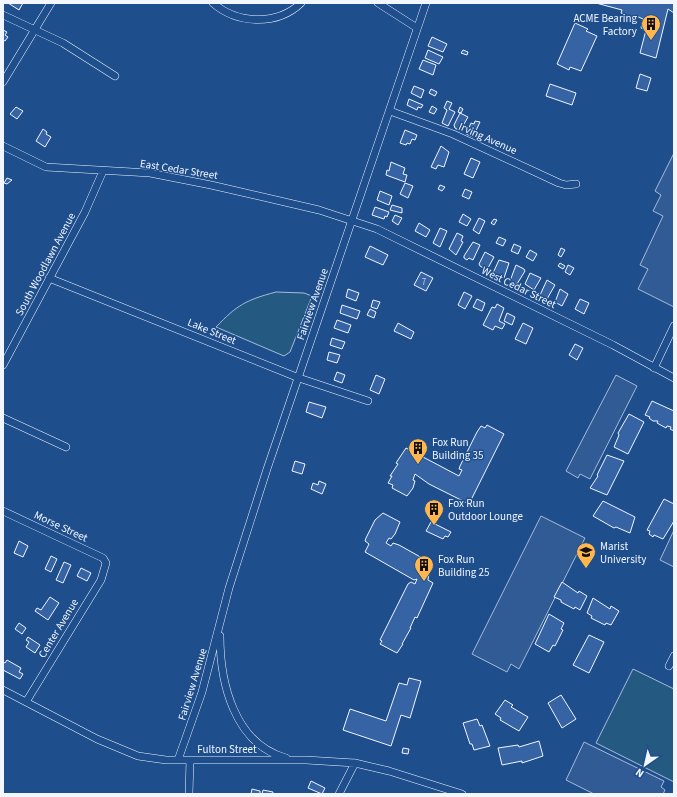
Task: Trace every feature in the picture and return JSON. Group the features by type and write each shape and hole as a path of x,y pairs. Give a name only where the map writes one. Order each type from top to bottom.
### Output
{"street":[{"path":"3,82 51,3"},
{"path":"213,3 231,15 256,19 271,19 283,15 301,3"},
{"path":"378,3 417,28"},
{"name":"Fairview Avenue","path":"178,760 202,692 223,612 253,513 426,3"},
{"path":"3,15 63,42 115,76"},
{"name":"Irving Avenue","path":"390,111 453,134 559,183 566,185 576,184"},
{"name":"East Cedar Street","path":"3,146 46,167 150,173 211,185 352,220"},
{"name":"South Woodlawn Avenue","path":"3,365 85,212 104,171"},
{"name":"West Cedar Street","path":"352,220 377,229 613,344 674,378"},
{"name":"Lake Street","path":"49,278 299,378 368,401"},
{"path":"654,368 674,326"},
{"path":"3,418 66,447"},
{"name":"Morse Street","path":"3,511 103,558 106,564"},
{"name":"Center Avenue","path":"26,702 101,580 106,564"},
{"name":"Fairview Avenue","path":"223,612 220,648 222,672 227,695 236,715 255,740 267,750 282,756 300,760"},
{"path":"669,666 674,656"},
{"name":"Fulton Street","path":"3,690 130,753 156,759 300,760 355,763 388,771 462,794"},
{"path":"189,794 190,760"},
{"path":"339,794 355,763"}],"shaded area":[{"path":"674,153 674,307 638,289 648,269 640,265 663,216 653,211 661,195 655,191"},
{"path":"276,292 304,293 312,296 290,352 284,356 216,327 236,308 249,301"},
{"path":"616,375 637,386 590,479 580,474 578,478 566,471"},
{"path":"541,516 585,538 519,669 511,664 507,672 472,654"},
{"path":"674,530 674,567 660,560"},
{"path":"633,669 674,689 674,782 596,743"},
{"path":"584,742 664,781 661,787 665,790 663,794 594,794 566,780"}],"building":[{"path":"8,3 23,3 19,10"},
{"name":"ACME Bearing Factory","path":"596,3 674,3 674,13 668,9 656,58 640,53 646,30 641,28 643,19 634,15 632,18 621,13 622,10"},
{"path":"575,23 588,29 586,31 597,36 581,71 570,67 569,70 557,64"},
{"path":"3,30 7,32 5,35 8,37 5,41 3,40"},
{"path":"432,37 447,44 443,52 428,46"},
{"path":"428,50 443,57 439,64 425,58"},
{"path":"463,50 468,52 467,55 461,53"},
{"path":"423,60 436,65 433,75 419,69"},
{"path":"640,74 651,78 647,91 636,88"},
{"path":"550,84 576,93 572,105 546,96"},
{"path":"414,86 424,90 421,98 411,93"},
{"path":"431,89 437,92 435,96 429,93"},
{"path":"409,99 423,105 421,108 418,107 417,110 407,105"},
{"path":"447,101 452,103 449,109 455,112 448,126 442,123 447,110 444,108"},
{"path":"432,106 437,109 434,114 429,112"},
{"path":"16,107 23,111 17,119 10,114"},
{"path":"460,107 463,109 461,113 458,112"},
{"path":"460,113 468,117 460,131 455,128 454,125"},
{"path":"475,121 480,122 473,137 466,134 471,123 474,124"},
{"path":"43,129 47,132 46,134 51,137 45,147 36,141"},
{"path":"405,130 417,135 415,140 412,139 410,144 407,143 406,145 400,143"},
{"path":"441,146 449,152 444,167 438,165 436,169 431,167"},
{"path":"471,158 480,162 473,178 464,174"},
{"path":"391,162 405,168 403,174 407,175 405,182 386,175 387,170 389,171"},
{"path":"7,178 12,180 7,184 4,183"},
{"path":"405,183 413,186 408,198 400,194"},
{"path":"440,185 445,187 442,191 438,189"},
{"path":"465,189 472,192 469,199 462,196"},
{"path":"380,191 392,196 389,205 377,200"},
{"path":"392,205 402,208 402,213 390,210"},
{"path":"375,207 389,212 387,217 385,216 384,219 372,215"},
{"path":"463,214 471,219 467,226 459,222"},
{"path":"395,215 402,218 398,225 392,221"},
{"path":"479,218 485,221 479,234 473,230"},
{"path":"494,219 497,220 494,225 491,223"},
{"path":"419,223 430,230 426,237 415,231"},
{"path":"440,228 447,231 440,247 433,243"},
{"path":"457,233 463,236 461,241 463,242 456,255 449,249"},
{"path":"499,237 506,240 503,246 496,243"},
{"path":"473,242 480,245 473,260 469,258 467,260 464,256"},
{"path":"514,244 521,247 518,254 511,251"},
{"path":"370,246 388,255 383,265 365,257"},
{"path":"561,248 565,250 561,257 558,255"},
{"path":"530,250 537,254 533,261 526,257"},
{"path":"485,252 494,257 488,268 486,267 485,269 479,264"},
{"path":"499,260 509,263 504,278 493,273"},
{"path":"560,263 565,266 563,269 558,266"},
{"path":"516,265 525,271 517,284 510,281"},
{"path":"568,265 574,268 570,275 565,272"},
{"path":"421,272 433,278 426,291 414,285"},
{"path":"530,273 541,278 534,290 525,284"},
{"path":"547,280 555,285 547,299 540,295"},
{"path":"348,289 359,293 356,301 346,297"},
{"path":"560,289 568,294 562,306 555,302"},
{"path":"464,292 472,296 465,309 458,305"},
{"path":"477,299 485,303 482,311 473,307"},
{"path":"580,299 589,303 584,314 575,309"},
{"path":"373,300 380,302 377,309 371,307"},
{"path":"497,304 504,308 499,321 505,324 502,329 495,326 493,330 483,325 492,307 495,308"},
{"path":"342,305 360,311 357,319 340,313"},
{"path":"370,309 376,312 374,318 367,315"},
{"path":"507,313 515,317 512,325 504,321"},
{"path":"337,320 351,325 348,333 334,328"},
{"path":"398,323 414,332 411,339 394,331"},
{"path":"523,323 533,328 526,344 515,339"},
{"path":"332,338 345,342 342,349 330,345"},
{"path":"575,344 583,348 577,360 569,355"},
{"path":"329,352 340,355 337,363 327,360"},
{"path":"337,372 345,375 342,383 334,380"},
{"path":"376,375 385,379 379,394 370,390"},
{"path":"652,401 674,411 674,431 670,429 671,427 667,426 666,428 657,423 658,421 653,421 649,418 650,417 645,415"},
{"path":"309,402 326,407 322,418 306,412"},
{"path":"629,414 644,422 628,454 614,447 619,435 618,433"},
{"name":"Fox Run Building 35","path":"487,425 504,434 469,504 429,484 415,474 413,488 407,496 392,488 393,485 388,483 392,476 390,476 398,464 396,463 406,448 459,476 462,470 459,469 460,466 477,432 481,426 485,428"},
{"path":"607,455 624,461 607,495 590,488 598,476 597,475"},
{"path":"295,461 305,464 302,474 292,471"},
{"path":"319,481 326,484 322,494 311,489 313,483 318,485"},
{"path":"664,499 674,504 674,521 663,539 654,535 653,537 649,534 650,531 647,530"},
{"path":"603,501 635,517 630,533 616,527 614,528 593,516"},
{"name":"Fox Run Building 25","path":"383,513 400,522 395,534 391,539 389,538 386,543 391,546 393,543 399,545 424,559 419,568 429,573 428,580 433,583 417,618 415,617 403,644 397,653 380,644 382,641 380,640 408,584 411,582 415,584 417,579 414,580 365,552 369,544 365,541 366,538 375,520"},
{"name":"Fox Run Outdoor Lounge","path":"431,522 451,532 448,537 445,536 443,539 426,531"},
{"path":"19,541 28,546 23,557 14,553"},
{"path":"51,556 57,559 51,572 45,569"},
{"path":"64,562 71,565 63,583 56,580"},
{"path":"81,568 91,573 87,581 77,576"},
{"path":"562,582 578,593 579,591 587,596 580,610 575,607 574,609 554,597"},
{"path":"50,597 59,603 48,620 35,611 37,608 41,610"},
{"path":"593,598 610,609 611,606 619,611 611,625 606,623 605,625 591,618 592,616 587,613"},
{"path":"549,614 564,623 561,629 563,630 555,646 553,645 549,652 535,644"},
{"path":"19,623 26,628 22,634 15,629"},
{"path":"589,635 604,642 589,673 573,665"},
{"path":"28,637 40,645 35,653 26,647 29,642 26,640"},
{"path":"7,660 21,668 19,672 23,674 20,679 3,670 3,662 5,663"},
{"path":"409,678 421,681 410,718 401,715 391,746 343,730 350,709 386,721 399,683 407,685"},
{"path":"561,695 576,719 562,728 548,703"},
{"path":"505,700 513,705 511,707 528,717 519,731 500,720 501,718 495,714"},
{"path":"477,719 480,726 482,725 490,746 474,750 472,744 470,744 463,723"},
{"path":"539,741 543,756 522,763 522,761 502,765 498,748 518,745 519,747"},
{"path":"403,748 409,749 408,754 402,753"},
{"path":"311,781 325,788 322,794 308,788"},
{"path":"252,789 260,791 260,794 251,794"},
{"path":"263,790 273,792 273,794 262,794"}],"place":[{"name":"ACME Bearing Factory","path":"651,41"},
{"name":"Fox Run Building 35","path":"418,465"},
{"name":"Fox Run Outdoor Lounge","path":"434,526"},
{"name":"Marist University","path":"586,569"},
{"name":"Fox Run Building 25","path":"424,582"}]}
